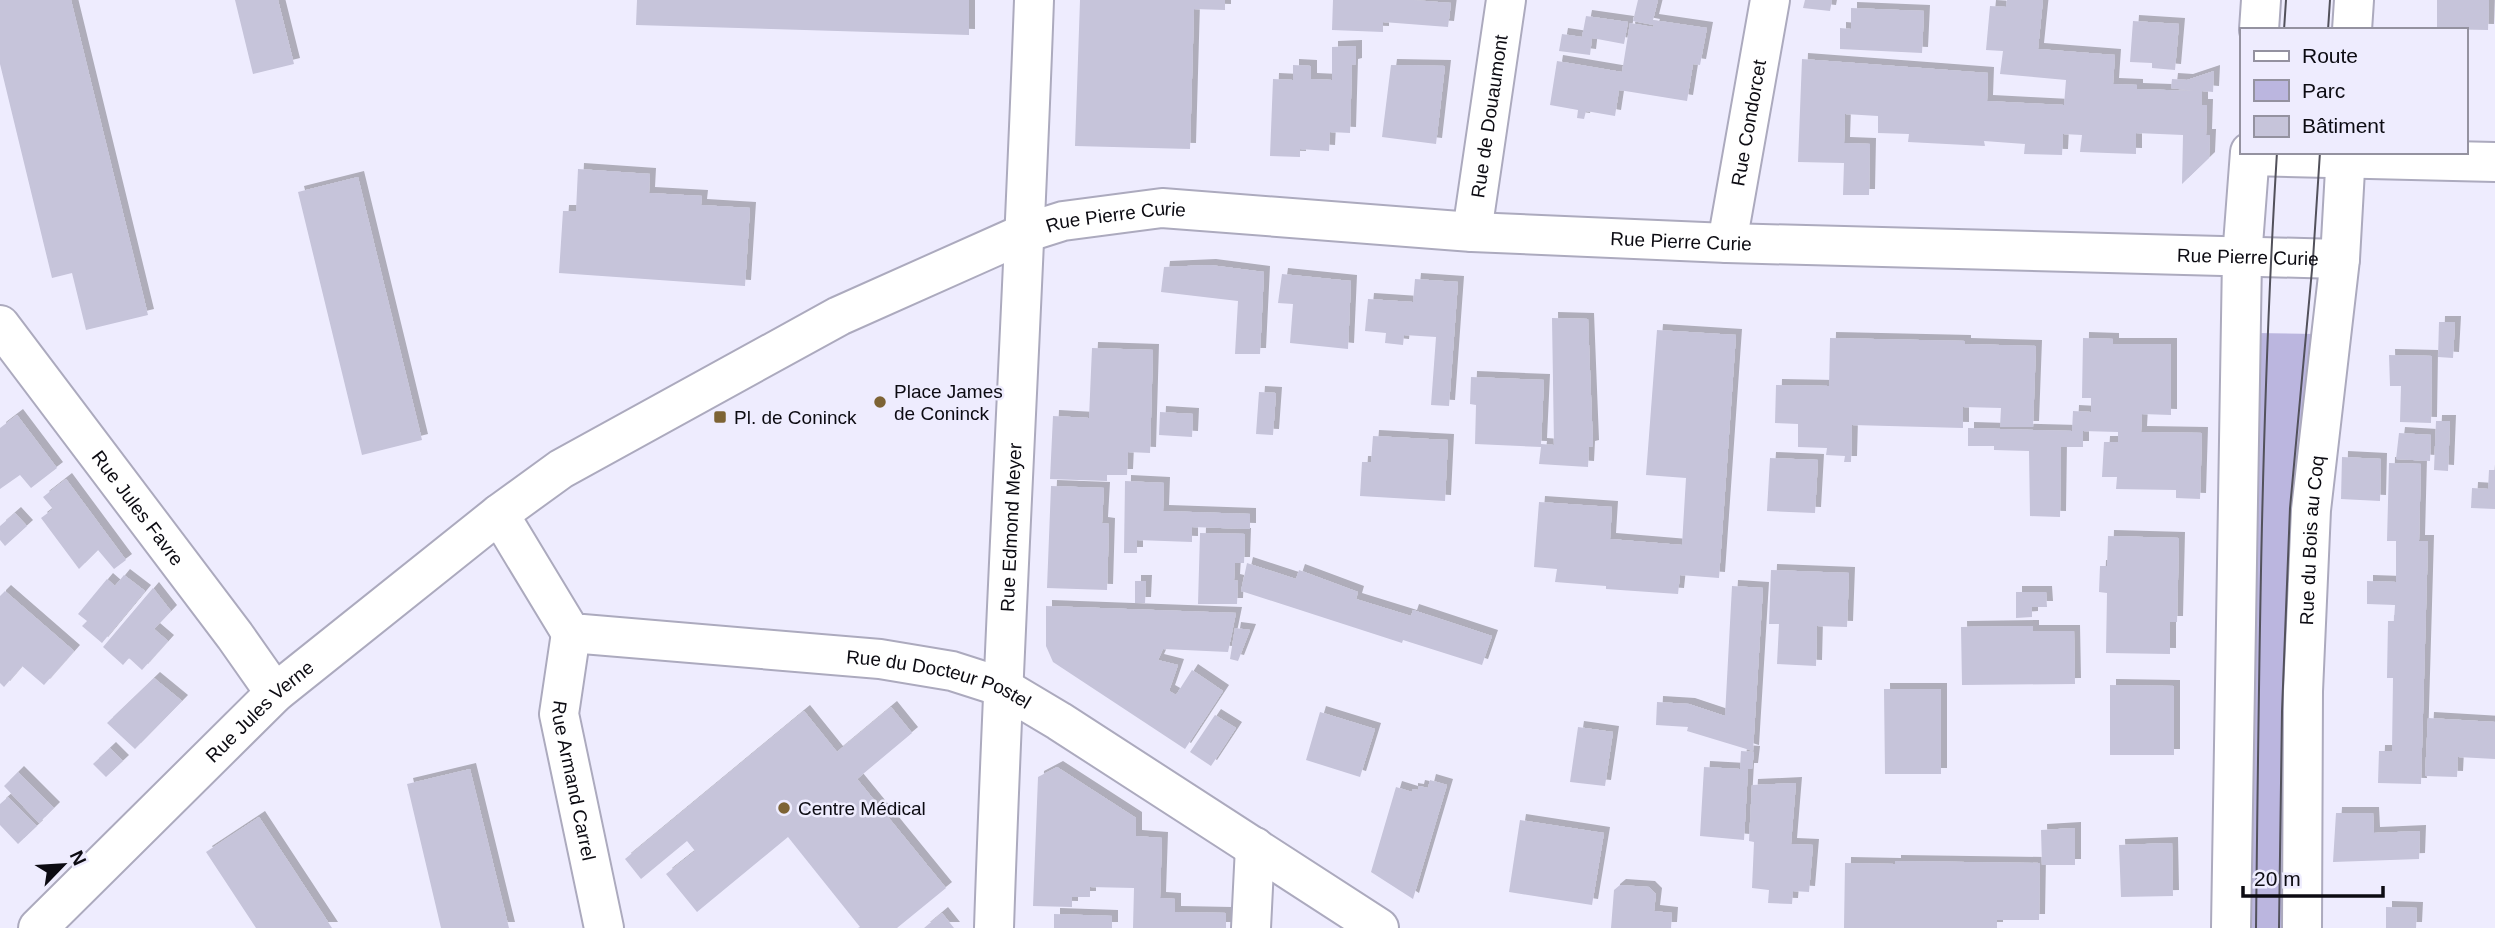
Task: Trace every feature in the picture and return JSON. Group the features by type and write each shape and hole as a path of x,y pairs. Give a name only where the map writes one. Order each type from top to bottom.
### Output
{"street":[{"name":"Rue Edmond Meyer","path":"994,928 1002,687 1034,0"},
{"name":"Rue de Douaumont","path":"1472,232 1506,0"},
{"name":"Rue Condorcet","path":"1727,243 1770,0"},
{"path":"2259,28 2261,0"},
{"path":"2352,28 2354,0"},
{"path":"2231,928 2242,258 2250,154 2346,155 2495,162"},
{"name":"Rue du Bois au Coq","path":"2302,928 2303,691 2311,510 2340,259 2346,155"},
{"name":"Rue Pierre Curie","path":"1025,233 1063,221 1162,208 1472,232 1727,243 2340,259"},
{"path":"571,633 499,514 598,446 802,335 1025,233"},
{"name":"Rue Jules Favre","path":"0,325 275,693"},
{"name":"Rue Jules Verne","path":"38,928 275,693 499,514"},
{"name":"Rue du Docteur Postel","path":"571,633 880,659 952,671 1002,687 1379,928"},
{"name":"Rue Armand Carrel","path":"571,633 559,714 604,928"},
{"path":"1251,928 1255,847"}],"green space":[{"path":"2255,333 2317,334 2289,928 2246,928"}],"building":[{"path":"0,0 71,0 148,315 86,330 72,273 52,278 0,64"},
{"path":"235,0 278,0 294,64 253,74"},
{"path":"637,0 969,0 969,35 636,25"},
{"path":"1080,0 1225,0 1225,10 1194,9 1190,149 1075,146"},
{"path":"1333,0 1451,3 1448,27 1383,22 1383,32 1332,30"},
{"path":"1638,0 1658,0 1653,20 1707,28 1700,65 1693,64 1687,101 1619,90 1615,116 1586,111 1584,119 1577,118 1578,110 1550,105 1557,61 1622,72 1630,23 1654,25 1633,21"},
{"path":"1805,0 1832,0 1830,11 1803,8"},
{"path":"2007,0 2043,0 2038,49 2115,55 2113,84 2137,85 2137,89 2194,91 2171,88 2172,79 2187,80 2214,71 2213,92 2202,91 2202,105 2207,105 2206,135 2210,135 2209,158 2182,184 2183,135 2136,133 2136,154 2080,152 2082,135 2063,134 2062,155 2024,154 2025,144 1984,141 1985,146 1908,142 1909,134 1878,133 1878,116 1845,114 1844,143 1870,144 1869,195 1843,195 1844,163 1798,162 1802,59 1988,73 1987,101 2064,105 2066,80 2000,74 2003,51 1986,50 1990,6 2006,7"},
{"path":"2437,0 2489,0 2488,30 2437,28"},
{"path":"1851,8 1924,11 1922,53 1840,49 1840,28 1851,29"},
{"path":"1586,16 1628,22 1624,44 1592,38 1590,55 1559,51 1562,34 1582,37"},
{"path":"2133,21 2179,24 2175,70 2152,68 2152,63 2130,62"},
{"path":"1356,46 1356,64 1352,65 1350,133 1330,132 1329,151 1300,149 1300,157 1270,156 1273,79 1293,80 1293,65 1311,66 1311,79 1332,80 1332,47"},
{"path":"1391,65 1445,66 1436,144 1382,137"},
{"path":"578,169 650,174 649,193 702,196 701,205 750,208 745,286 559,273 563,211 576,211"},
{"path":"358,177 422,440 362,455 298,192"},
{"path":"1210,265 1264,272 1260,354 1235,354 1238,301 1161,292 1164,267"},
{"path":"1282,274 1351,281 1348,349 1290,343 1293,304 1278,303"},
{"path":"1415,279 1458,282 1449,406 1431,405 1436,337 1404,335 1403,345 1385,343 1386,333 1365,331 1368,299 1413,302"},
{"path":"1552,318 1588,319 1593,446 1589,447 1588,467 1539,464 1541,447 1475,444 1476,405 1470,404 1471,377 1544,380 1541,444 1554,445"},
{"path":"2439,322 2455,322 2453,358 2438,357"},
{"path":"1657,330 1736,335 1719,578 1680,575 1678,594 1555,582 1557,569 1534,567 1539,502 1612,507 1610,539 1682,545 1686,478 1646,475"},
{"path":"1830,338 1965,341 1965,344 2036,346 2033,427 2000,427 2001,408 1963,407 1963,428 1852,425 1851,462 1844,462 1845,456 1826,455 1827,448 1798,447 1798,424 1775,423 1776,385 1829,386"},
{"path":"2083,338 2113,339 2113,344 2171,344 2171,415 2142,414 2141,432 2202,433 2200,499 2176,498 2176,490 2116,489 2117,477 2102,477 2104,442 2118,442 2118,432 2083,431 2083,447 2061,447 2060,517 2030,516 2029,451 1994,450 1994,446 1968,446 1968,428 2072,431 2073,411 2091,412 2091,398 2082,398"},
{"path":"1092,348 1153,350 1150,453 1128,452 1127,475 1107,475 1107,481 1050,479 1053,416 1089,418"},
{"path":"2389,355 2432,356 2431,423 2400,422 2401,386 2390,386"},
{"path":"1259,392 1276,393 1273,435 1256,434"},
{"path":"1160,412 1193,414 1192,437 1159,435"},
{"path":"17,415 57,468 31,488 20,475 0,489 0,428"},
{"path":"2436,421 2450,421 2448,471 2434,470"},
{"path":"2399,433 2431,435 2430,461 2396,459"},
{"path":"1373,436 1448,440 1445,501 1360,496 1362,462 1371,462"},
{"path":"2342,457 2381,459 2380,501 2341,499"},
{"path":"1770,458 1818,460 1815,513 1767,511"},
{"path":"2389,463 2421,464 2419,541 2428,541 2421,784 2378,783 2379,751 2392,751 2393,678 2387,678 2388,621 2394,621 2395,605 2367,604 2367,581 2396,582 2396,541 2387,541"},
{"path":"2489,470 2495,470 2495,509 2471,508 2472,488 2488,489"},
{"path":"66,479 126,560 114,569 98,550 79,569 41,518 53,509 43,497"},
{"path":"1125,481 1164,483 1163,511 1250,514 1250,529 1192,527 1192,542 1137,540 1137,553 1124,553"},
{"path":"1051,486 1104,488 1102,523 1109,524 1107,590 1047,588"},
{"path":"15,513 27,526 5,546 0,540 0,526"},
{"path":"1200,533 1245,534 1244,563 1235,563 1234,580 1238,581 1237,604 1198,604"},
{"path":"2108,536 2179,538 2177,622 2170,622 2170,654 2106,653 2107,593 2099,592 2100,566 2107,566"},
{"path":"1247,563 1296,579 1299,570 1358,592 1356,599 1411,616 1413,610 1492,636 1482,665 1403,640 1402,643 1241,591"},
{"path":"1771,570 1849,573 1847,627 1817,626 1816,666 1777,664 1779,624 1769,624"},
{"path":"124,575 145,591 102,643 82,626 87,621 78,614 107,579 115,586"},
{"path":"1135,581 1146,581 1145,603 1135,603"},
{"path":"1732,586 1763,588 1753,751 1687,731 1688,727 1656,725 1657,702 1689,704 1725,716"},
{"path":"153,588 171,611 154,629 168,641 142,670 129,658 123,665 103,647"},
{"path":"5,591 74,651 44,685 22,666 4,687 0,683 0,596"},
{"path":"2016,592 2046,592 2047,607 2032,607 2032,617 2016,618"},
{"path":"1046,606 1236,613 1228,652 1163,649 1158,660 1178,665 1169,691 1176,695 1192,670 1223,691 1185,749 1053,662 1046,646"},
{"path":"2033,626 2033,631 2074,631 2075,684 1962,685 1961,627"},
{"path":"1235,628 1250,630 1238,661 1230,659"},
{"path":"154,678 182,701 135,749 107,723"},
{"path":"2110,685 2174,686 2174,755 2110,755"},
{"path":"1884,689 1941,689 1941,774 1885,774"},
{"name":"Centre Médical","path":"891,707 912,733 857,779 946,888 897,928 858,928 860,927 788,837 697,912 666,874 695,851 687,841 641,879 625,859 804,711 837,752"},
{"path":"1320,712 1375,729 1360,777 1306,760"},
{"path":"1215,715 1236,728 1211,766 1190,752"},
{"path":"2428,718 2495,722 2495,759 2458,757 2457,777 2425,776"},
{"path":"1578,727 1613,732 1605,786 1570,782"},
{"path":"110,748 123,761 106,777 93,764"},
{"path":"1741,751 1754,752 1752,769 1748,769 1744,840 1700,836 1704,767 1740,769"},
{"path":"1057,767 1136,818 1136,836 1162,838 1160,898 1175,899 1175,912 1226,913 1226,928 1133,928 1134,888 1090,887 1090,897 1072,897 1072,907 1033,906 1038,777"},
{"path":"470,769 509,928 441,928 407,784"},
{"path":"18,772 54,808 39,823 4,786"},
{"path":"1430,780 1447,785 1413,899 1371,872 1396,787 1412,792 1412,789 1418,790 1419,786 1428,788"},
{"path":"1796,783 1791,844 1813,845 1809,892 1793,891 1792,904 1768,903 1769,890 1752,888 1754,842 1749,841 1752,785"},
{"path":"8,797 37,826 18,844 0,825 0,804"},
{"path":"2336,813 2373,813 2374,833 2420,831 2419,859 2333,862"},
{"path":"259,817 332,928 256,928 206,852"},
{"path":"1520,820 1604,833 1592,905 1509,892"},
{"path":"2075,828 2075,865 2042,865 2041,830"},
{"path":"2172,843 2173,896 2121,897 2119,845"},
{"path":"1895,861 2040,863 2039,920 1997,920 1997,928 1844,928 1845,863 1895,864"},
{"path":"1620,885 1649,887 1656,894 1654,911 1672,913 1671,928 1611,928 1614,890"},
{"path":"2386,907 2417,908 2416,928 2386,928"},
{"path":"942,913 954,928 924,928"},
{"path":"1054,914 1112,916 1112,928 1054,928"}],"tram line":[{"path":"2284,28 2286,0"},
{"path":"2328,28 2330,0"},
{"path":"2256,928 2264,443 2277,154"},
{"path":"2279,928 2282,711 2290,508 2320,154"}],"place":[{"name":"Place James de Coninck","path":"880,402"},
{"name":"Pl. de Coninck","path":"720,417"},
{"name":"Centre Médical","path":"784,808"}]}
